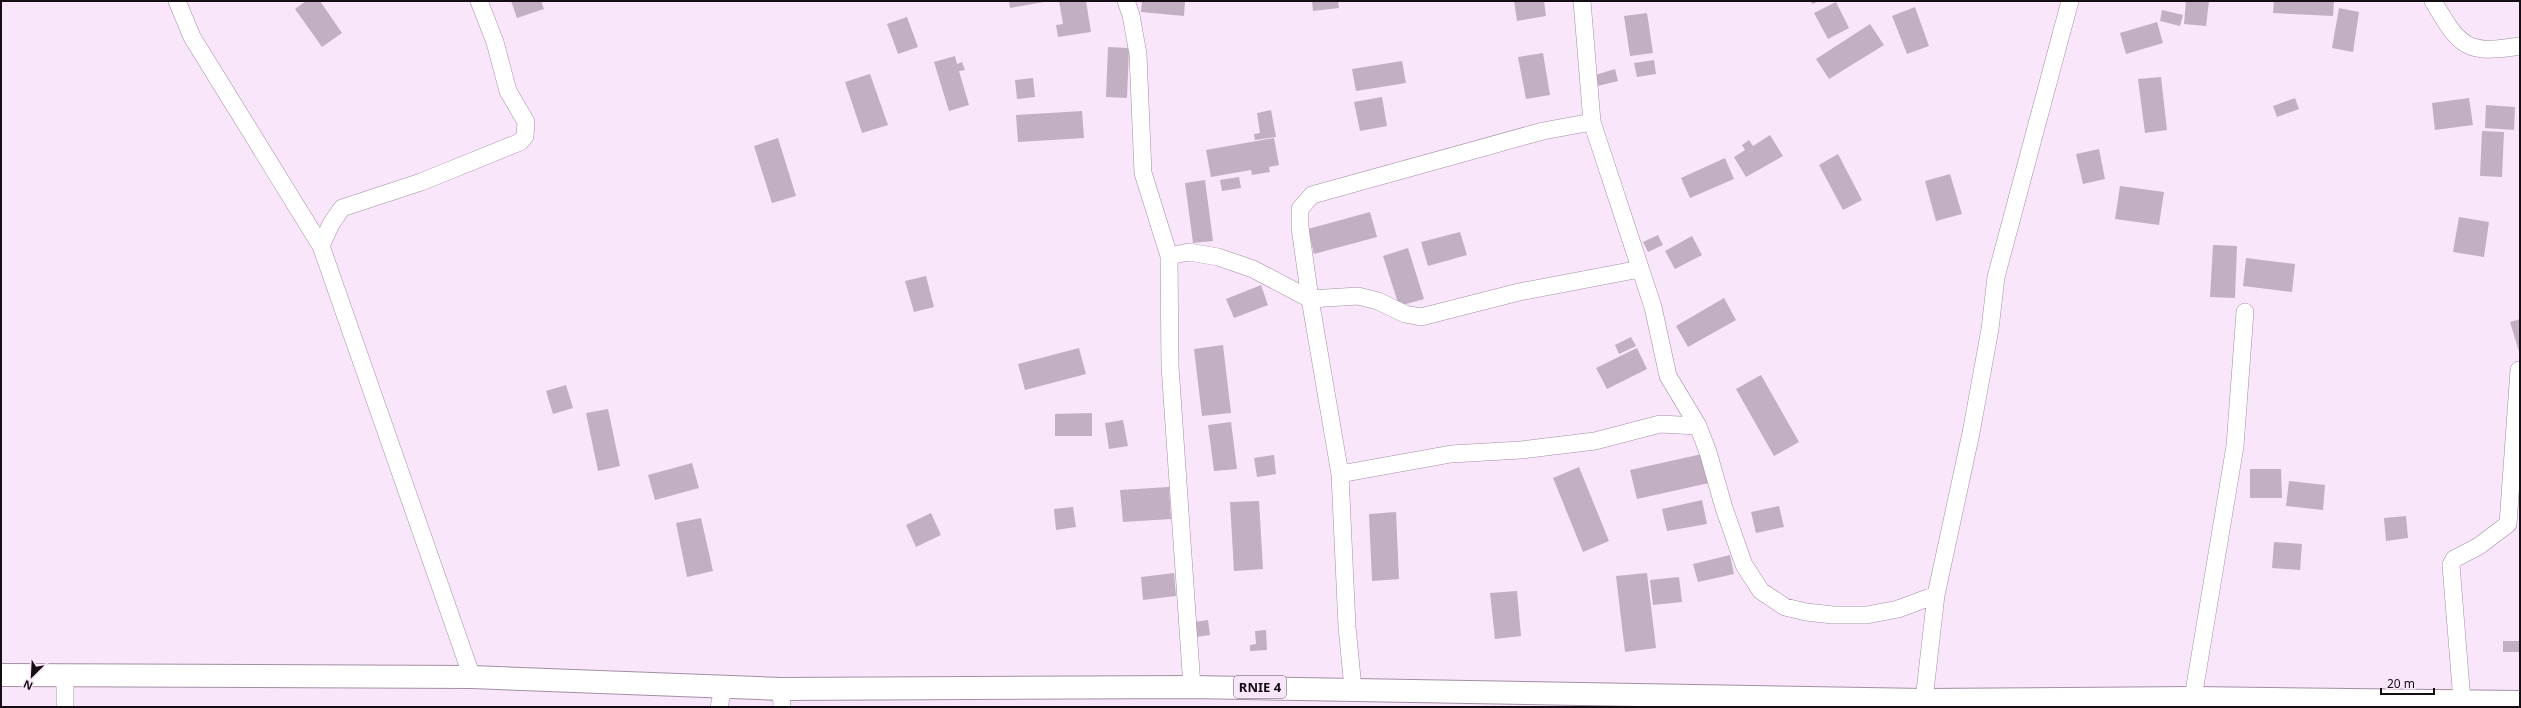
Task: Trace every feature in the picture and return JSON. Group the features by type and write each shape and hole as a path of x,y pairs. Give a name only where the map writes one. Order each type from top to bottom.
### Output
{"main road":[{"name":"RNIE 4","path":"1,675 472,678 724,685 781,698 1192,687 1353,688 1924,700 2193,698 2520,702"}],"street":[{"path":"177,1 192,37 321,246 472,678"},
{"path":"321,246 331,224 342,208 421,182 520,142 525,136 526,122 508,91 495,42 479,1"},
{"path":"1126,1 1131,15 1138,54 1143,173 1169,256 1170,366 1192,687"},
{"path":"1582,1 1592,122 1653,307 1668,376 1698,426 1708,452 1724,508 1744,565 1761,590 1784,607 1833,615 1867,615 1898,609 1936,595"},
{"path":"1924,700 1936,595 1971,433 1990,329 1996,277 2070,1"},
{"path":"2433,1 2454,35 2468,46 2485,50 2520,46"},
{"path":"1353,688 1347,628 1340,474 1310,299 1300,228 1300,210 1312,195 1543,131 1592,122"},
{"path":"1169,256 1189,252 1218,257 1253,269 1310,299 1358,296 1378,301 1405,314 1421,317 1519,292 1640,269"},
{"path":"2193,698 2235,446 2245,312"},
{"path":"2462,701 2451,565 2454,559 2479,546 2514,522 2519,370"},
{"path":"1340,474 1451,454 1520,450 1595,441 1660,424 1698,426"},
{"path":"65,676 65,707"},
{"path":"719,707 724,685"}],"building":[{"path":"306,1 320,1 342,33 322,47 295,9"},
{"path":"511,1 541,1 544,9 517,18"},
{"path":"1009,1 1044,1 1044,2 1010,8"},
{"path":"1059,1 1086,1 1091,32 1058,37 1056,25 1063,24"},
{"path":"1142,1 1185,1 1184,16 1141,12"},
{"path":"1312,1 1338,1 1339,8 1313,11"},
{"path":"1514,1 1544,1 1546,16 1517,21"},
{"path":"1811,1 1820,1 1812,4"},
{"path":"2186,1 2209,1 2206,26 2184,24"},
{"path":"2274,1 2334,1 2333,16 2273,13"},
{"path":"1836,2 1849,28 1828,39 1814,13"},
{"path":"1915,7 1929,46 1907,54 1892,16"},
{"path":"2339,8 2359,12 2353,52 2332,48"},
{"path":"2162,10 2183,15 2180,26 2160,21"},
{"path":"1647,13 1653,53 1630,56 1624,16"},
{"path":"907,17 918,47 898,54 887,24"},
{"path":"2157,22 2163,43 2126,54 2120,33"},
{"path":"1870,24 1884,45 1829,79 1816,59"},
{"path":"1108,47 1129,48 1127,98 1106,97"},
{"path":"1543,53 1550,95 1526,99 1518,57"},
{"path":"955,56 957,64 962,62 965,70 959,71 969,105 949,111 934,62"},
{"path":"1654,60 1656,74 1637,77 1634,63"},
{"path":"1402,61 1406,83 1356,91 1352,69"},
{"path":"1615,69 1618,81 1598,86 1595,75"},
{"path":"870,74 888,125 862,133 845,82"},
{"path":"2161,77 2167,130 2145,133 2138,79"},
{"path":"1033,78 1035,97 1017,99 1015,80"},
{"path":"1382,97 1387,126 1360,131 1354,102"},
{"path":"2295,98 2299,109 2277,117 2273,106"},
{"path":"2469,98 2473,125 2435,130 2432,103"},
{"path":"2486,105 2515,107 2514,130 2485,128"},
{"path":"1271,110 1276,137 1255,140 1254,134 1260,133 1257,113"},
{"path":"1082,111 1084,138 1018,142 1016,115"},
{"path":"2482,131 2504,132 2502,177 2480,176"},
{"path":"1770,135 1783,156 1746,177 1734,157 1745,150 1742,145 1749,140 1753,146"},
{"path":"778,138 796,196 772,203 754,146"},
{"path":"1274,138 1279,165 1269,167 1270,172 1252,175 1251,170 1211,177 1206,150"},
{"path":"2099,149 2105,179 2083,184 2076,154"},
{"path":"1838,154 1862,200 1843,210 1819,165"},
{"path":"1725,158 1734,179 1690,198 1681,178"},
{"path":"1950,174 1962,214 1936,221 1925,181"},
{"path":"1239,177 1241,188 1222,191 1220,180"},
{"path":"1205,180 1213,241 1193,243 1185,183"},
{"path":"2120,186 2164,192 2159,225 2115,219"},
{"path":"1370,212 1377,237 1314,254 1308,229"},
{"path":"2459,217 2489,222 2484,257 2453,252"},
{"path":"1460,232 1467,255 1428,266 1421,242"},
{"path":"1658,235 1663,245 1648,252 1643,242"},
{"path":"1692,236 1702,255 1675,269 1665,251"},
{"path":"2213,245 2237,246 2235,298 2210,297"},
{"path":"1408,248 1424,299 1399,306 1383,256"},
{"path":"2246,258 2295,264 2292,292 2243,286"},
{"path":"926,276 934,307 914,312 905,281"},
{"path":"1261,285 1268,305 1234,318 1226,299"},
{"path":"1724,298 1736,320 1688,347 1676,326"},
{"path":"2520,319 2520,355 2510,322"},
{"path":"1631,337 1636,346 1619,354 1615,345"},
{"path":"1223,345 1231,413 1202,416 1194,349"},
{"path":"1079,348 1086,374 1025,390 1018,364"},
{"path":"1637,348 1647,369 1607,389 1596,368"},
{"path":"1761,375 1799,442 1774,456 1736,389"},
{"path":"566,385 573,408 553,414 546,391"},
{"path":"608,409 620,466 598,471 586,413"},
{"path":"1092,413 1092,436 1055,436 1055,414"},
{"path":"1123,420 1128,446 1109,449 1105,423"},
{"path":"1231,422 1237,469 1214,471 1208,425"},
{"path":"1702,454 1709,483 1637,499 1630,470"},
{"path":"1274,455 1276,474 1257,477 1254,458"},
{"path":"692,463 699,488 655,500 648,475"},
{"path":"1579,467 1609,541 1583,552 1553,478"},
{"path":"2250,469 2281,469 2282,498 2250,498"},
{"path":"2289,481 2325,485 2323,510 2286,506"},
{"path":"1169,487 1171,519 1123,522 1120,490"},
{"path":"1702,500 1707,524 1667,531 1662,509"},
{"path":"1259,501 1263,569 1234,571 1230,502"},
{"path":"1779,506 1784,527 1756,533 1751,512"},
{"path":"1073,507 1076,527 1056,530 1054,509"},
{"path":"1396,512 1399,579 1372,581 1369,514"},
{"path":"931,513 941,535 916,547 906,525"},
{"path":"2406,516 2408,538 2386,541 2384,518"},
{"path":"701,518 713,571 687,577 676,523"},
{"path":"2274,542 2302,544 2300,570 2272,568"},
{"path":"1730,555 1734,574 1698,582 1693,564"},
{"path":"1174,573 1176,596 1143,600 1141,577"},
{"path":"1647,573 1656,648 1625,652 1616,576"},
{"path":"1679,577 1682,602 1653,605 1650,580"},
{"path":"1517,591 1521,636 1495,639 1490,593"},
{"path":"1208,620 1210,635 1196,637 1194,622"},
{"path":"1266,630 1267,650 1250,651 1250,645 1256,644 1255,631"},
{"path":"2503,641 2520,641 2520,652 2503,652"}]}
